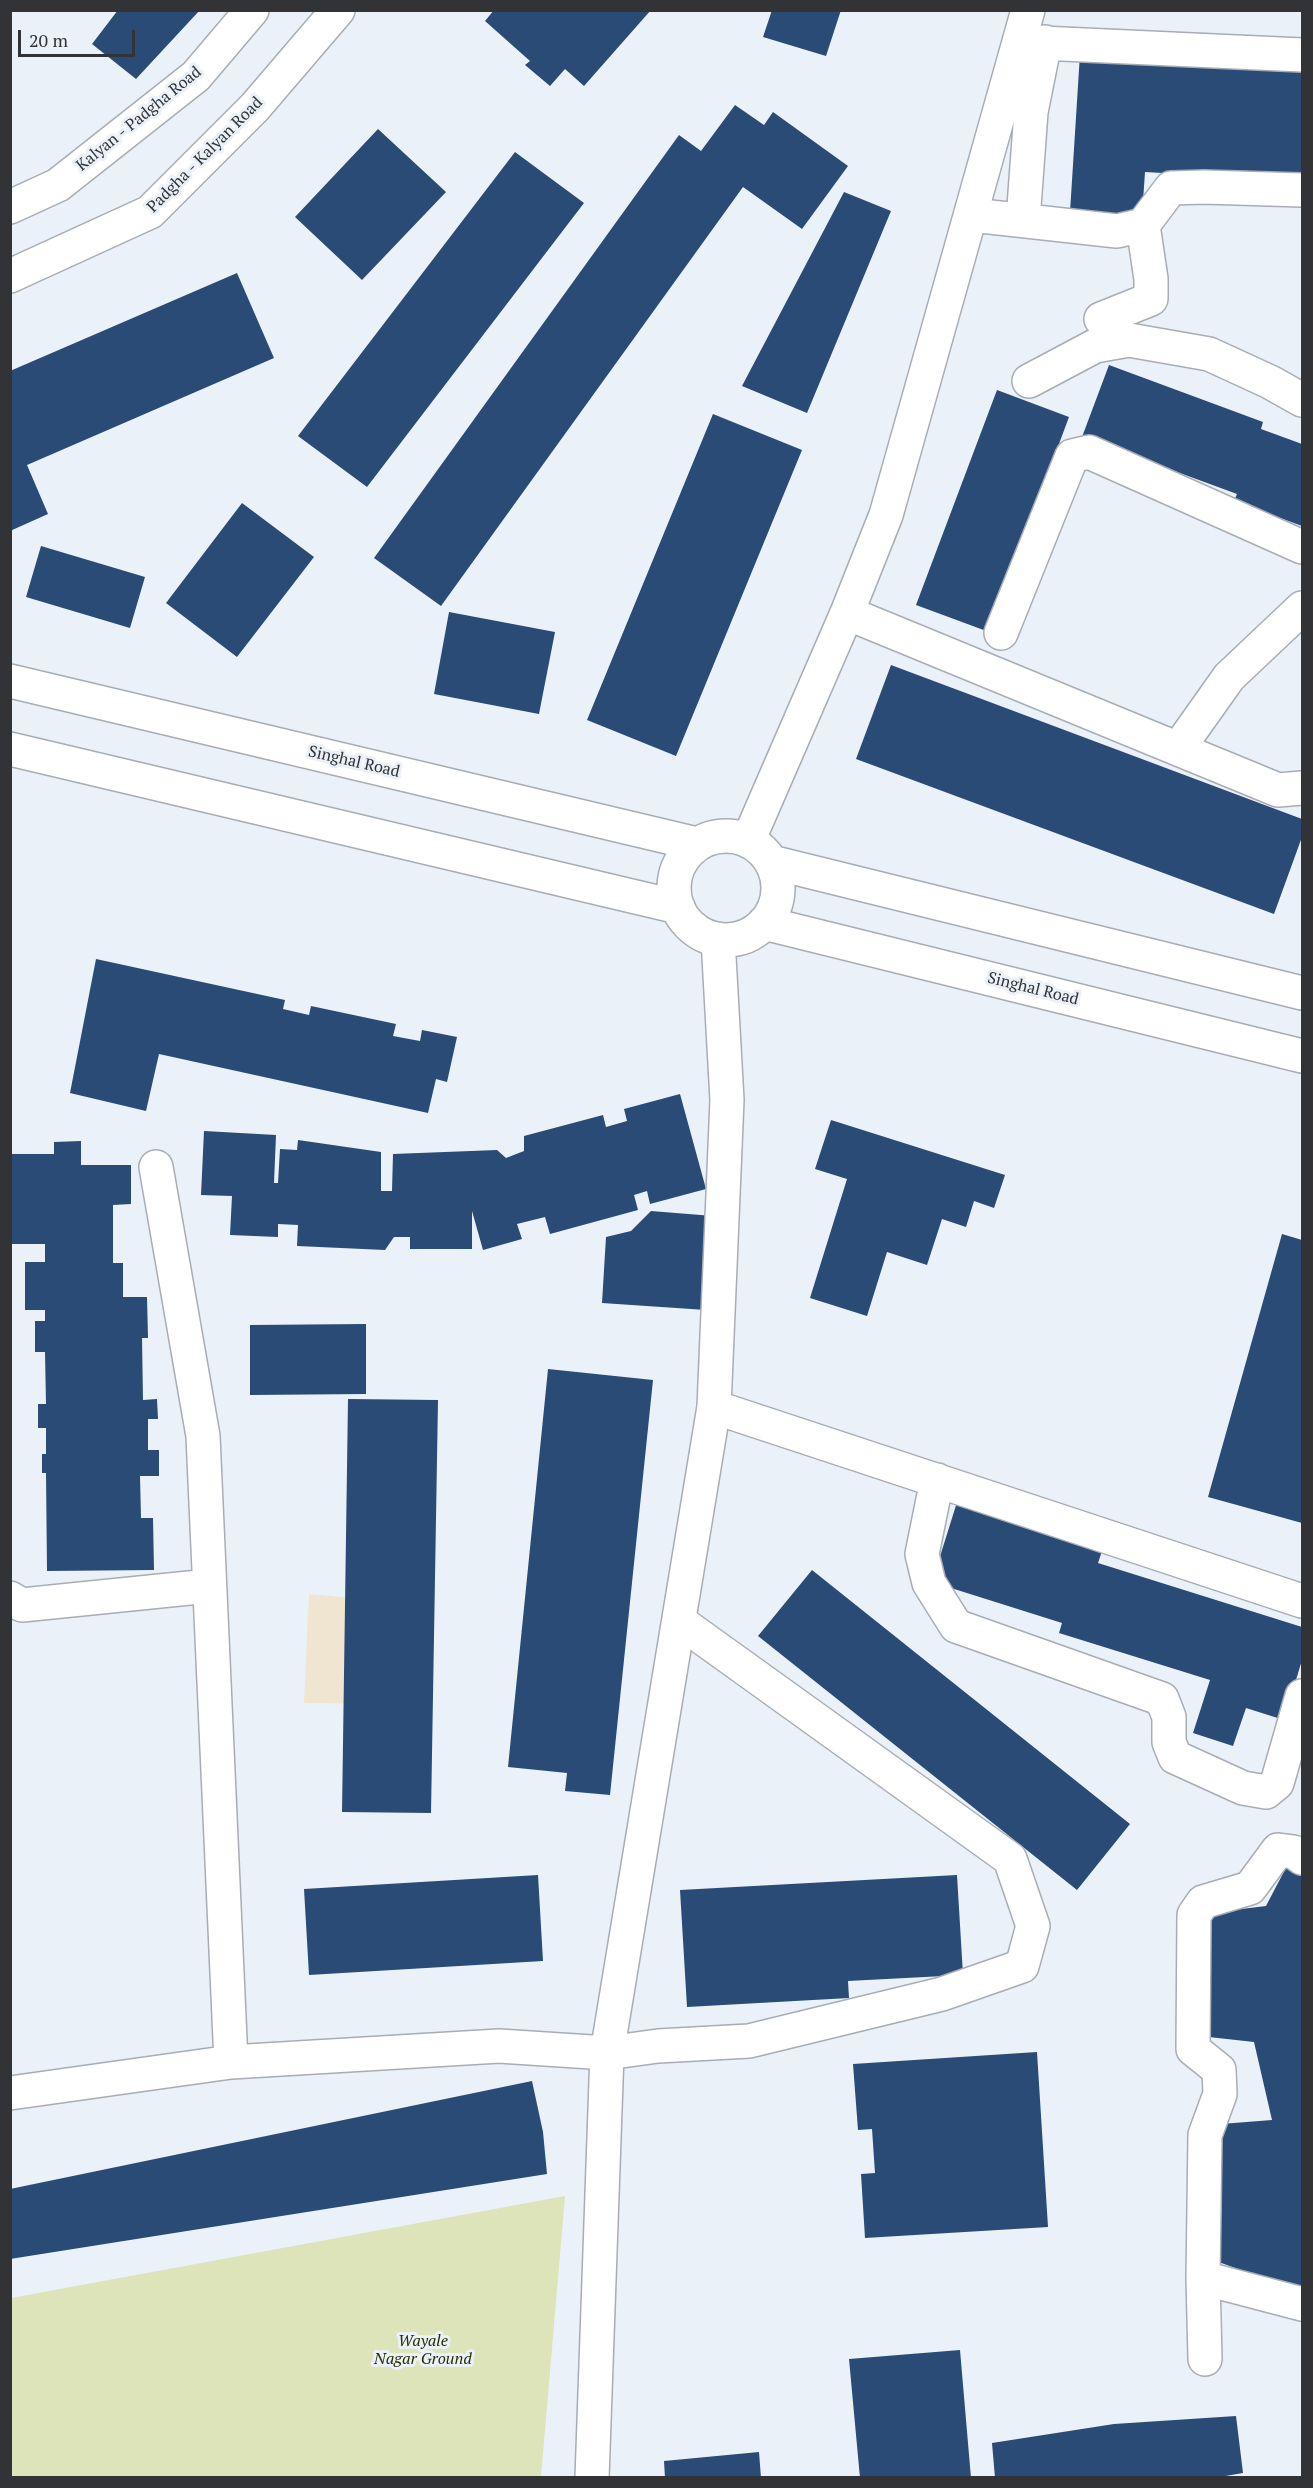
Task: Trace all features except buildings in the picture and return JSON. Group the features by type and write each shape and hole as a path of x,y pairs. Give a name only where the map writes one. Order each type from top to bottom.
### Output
{"street":[{"name":"Kalyan - Padgha Road","path":"10,207 58,185 196,76 252,10"},
{"name":"Padgha - Kalyan Road","path":"10,276 150,212 255,106 338,10"},
{"path":"1023,220 1031,112 1032,42 1028,10"},
{"path":"1032,42 1302,55"},
{"path":"760,852 847,613 886,515 972,215 1032,42"},
{"path":"972,215 1117,231 1143,225 1171,189 1204,187 1302,190"},
{"path":"1101,319 1151,299 1151,279 1143,225"},
{"path":"1029,381 1095,346 1129,340 1209,354 1270,382 1302,400"},
{"path":"1001,633 1072,456 1089,452 1302,547"},
{"path":"1178,749 1229,677 1302,608"},
{"path":"847,613 1278,790 1302,788"},
{"name":"Singhal Road","path":"10,681 697,844"},
{"path":"10,749 678,907"},
{"path":"760,852 777,877 777,894 773,909 764,923 751,933 736,939 718,939 701,934 687,922 678,907 674,890 676,872 684,856 697,844 713,837 732,836 760,852 1302,993"},
{"name":"Singhal Road","path":"764,923 1302,1056"},
{"path":"592,2478 607,2053 714,1407 727,1100 718,939"},
{"path":"156,1167 203,1436 231,2062"},
{"path":"714,1407 1302,1601"},
{"path":"937,1480 922,1554 929,1583 956,1626 1162,1699 1169,1717 1169,1742 1175,1757 1243,1788 1266,1792 1277,1783 1302,1696"},
{"path":"10,1598 22,1605 209,1586"},
{"path":"10,2093 231,2062 499,2046 607,2053 658,2046 749,2041 942,1994 1022,1966 1033,1926 1010,1859 679,1621"},
{"path":"1205,2359 1203,2278 1205,2135 1220,2094 1219,2070 1192,2049 1194,1915 1203,1902 1250,1888 1278,1850 1294,1852 1302,1858"},
{"path":"1203,2278 1302,2304"}],"shaded area":[{"path":"309,1594 404,1603 393,1704 304,1703"}],"green space":[{"name":"Wayale Nagar Ground","path":"565,2196 541,2477 11,2477 11,2298"}]}
